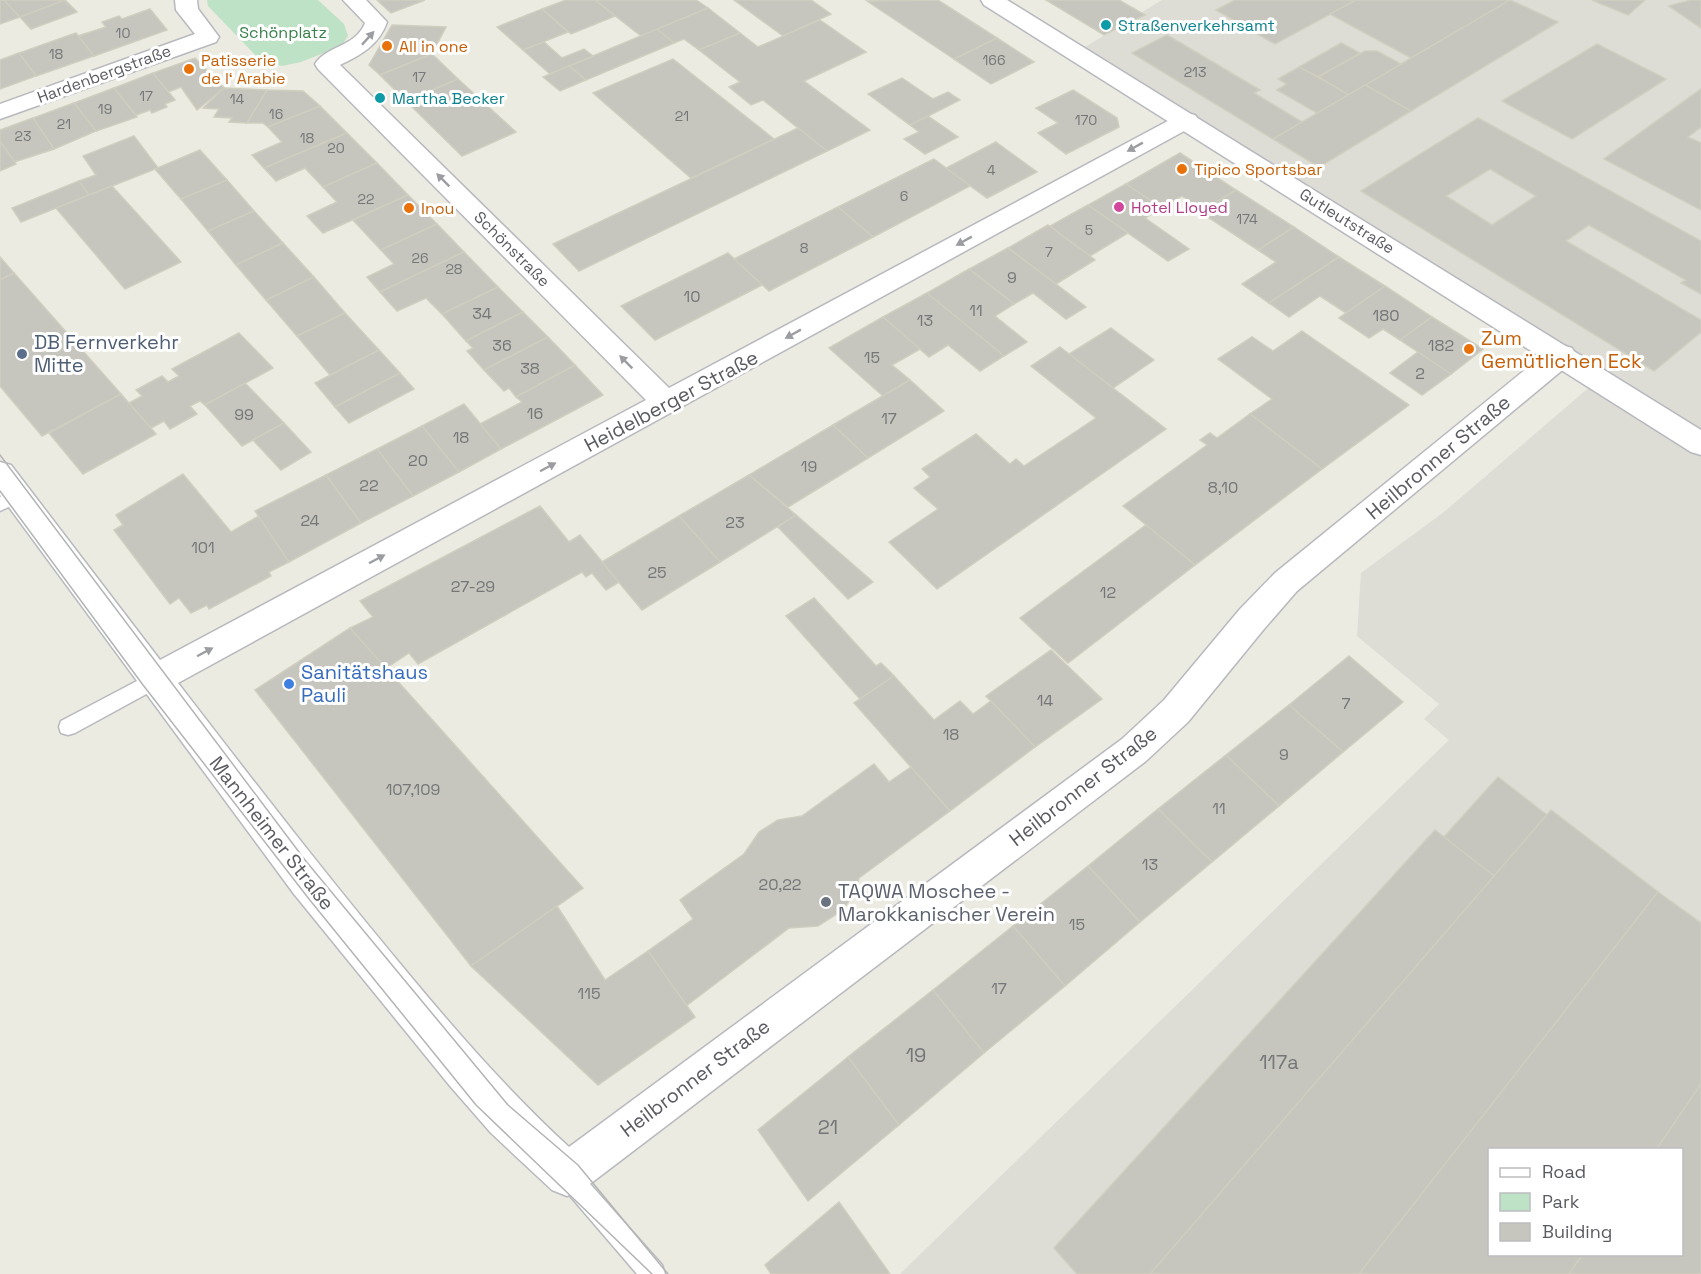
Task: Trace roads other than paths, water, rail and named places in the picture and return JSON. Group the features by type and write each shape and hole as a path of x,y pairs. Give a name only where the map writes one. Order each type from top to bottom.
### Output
{"street":[{"name":"Hardenbergstraße","path":"0,112 208,37 187,10 186,0"},
{"name":"Schönstraße","path":"354,0 376,22 374,34 360,46 326,64 667,403"},
{"name":"Gutleutstraße","path":"992,0 1701,444"},
{"name":"Heidelberger Straße","path":"154,680 1187,120"},
{"name":"Heilbronner Straße","path":"567,1175 1134,750 1176,711 1252,619 1286,582 1562,356"},
{"name":"Mannheimer Straße","path":"6,491 307,881 464,1072 506,1118 567,1175"}],"lane":[{"path":"68,726 154,680"},
{"path":"567,1175 654,1274"}],"tram line":[{"path":"0,455 305,860 508,1105 578,1165 668,1274"},
{"path":"0,491 143,685 309,899 476,1105 652,1274"}],"place":[{"name":"Straßenverkehrsamt","path":"1106,25"},
{"name":"All in one","path":"387,46"},
{"name":"Patisserie de l‘ Arabie","path":"189,69"},
{"name":"Martha Becker","path":"380,98"},
{"name":"Tipico Sportsbar","path":"1182,169"},
{"name":"Hotel Lloyed","path":"1119,207"},
{"name":"Inou","path":"409,208"},
{"name":"Zum Gemütlichen Eck","path":"1469,349"},
{"name":"DB Fernverkehr Mitte","path":"22,354"},
{"name":"Sanitätshaus Pauli","path":"289,684"},
{"name":"TAQWA Moschee - Marokkanischer Verein","path":"826,902"}],"park label":[{"name":"Schönplatz","path":"283,32"}]}
